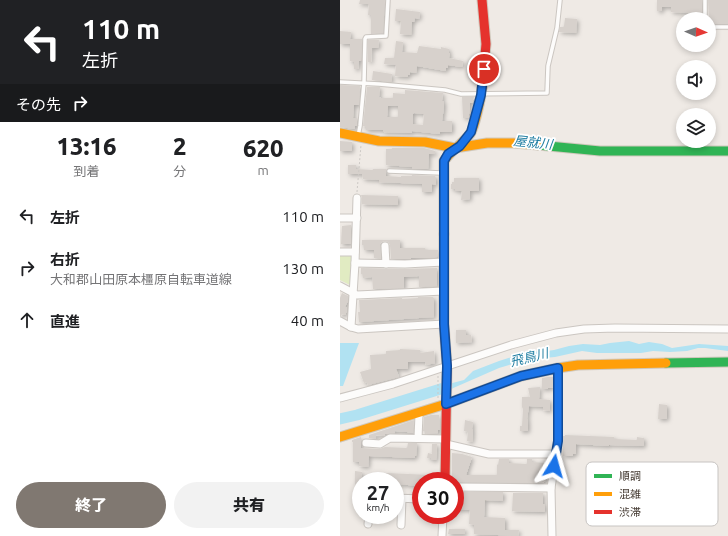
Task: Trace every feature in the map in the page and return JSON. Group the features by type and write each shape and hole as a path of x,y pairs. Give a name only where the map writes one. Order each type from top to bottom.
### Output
{"street":[{"path":"445,472 446,441 443,402 443,173 444,161 448,154 471,132 481,95 486,44 482,0"},
{"path":"340,133 359,135 379,141 425,142 459,145 513,143 600,151 728,151"},
{"path":"352,327 357,198"},
{"path":"340,218 357,218"},
{"path":"385,246 386,264"},
{"path":"340,252 355,252"},
{"path":"355,263 405,264 444,262"},
{"path":"340,286 357,295 444,291"},
{"path":"340,321 358,329 444,324"},
{"path":"340,398 444,369 511,345 556,333 584,329 615,328 728,329"},
{"path":"340,437 428,409 443,402 521,376 558,368 578,365 728,362"},
{"path":"552,536 551,488 558,441 558,368"},
{"path":"418,438 419,415"},
{"path":"366,443 380,444 390,438 418,438 446,441 489,454 556,454"},
{"path":"464,488 551,488"},
{"path":"442,536 443,524"}],"lane":[{"path":"359,135 364,83 365,39 366,37 386,36 388,0"},
{"path":"340,82 445,90 461,94 481,95 547,93 548,66 557,28 560,0"},
{"path":"705,0 705,12"},
{"path":"716,27 728,27"},
{"path":"389,171 443,173"}],"path":[{"path":"357,198 359,135"},
{"path":"443,402 444,369"}],"green space":[{"path":"340,254 353,254 352,286 340,280"}],"water":[{"path":"629,341 639,344 649,342 662,344 672,348 699,344 728,346 728,351 698,348 687,351 653,351 641,353 597,353 582,351 555,357 519,362 499,368 451,389 436,393 429,389 464,380 473,371 531,351 540,352 583,344 600,345"},
{"path":"340,343 359,343 343,386 340,386"}],"building":[{"path":"360,0 385,0 383,33 371,34 371,15 368,15 369,4 359,4"},
{"path":"657,0 702,0 702,12 671,12 671,7 662,7 662,11 657,11"},
{"path":"708,0 728,0 728,24 716,24 716,12 708,12"},
{"path":"396,9 420,12 419,19 415,18 414,22 412,22 411,35 400,34 401,21 395,21"},
{"path":"565,18 577,19 576,33 559,32 560,27 564,26"},
{"path":"340,31 351,32 350,39 362,39 361,61 359,61 358,69 354,69 354,62 350,61 350,44 340,44"},
{"path":"368,40 379,40 378,48 372,48 371,62 368,62"},
{"path":"396,41 403,42 402,52 417,53 419,46 449,49 449,58 463,61 462,67 448,65 446,71 417,66 416,73 410,72 408,77 395,76 396,65 384,64 385,58 394,58"},
{"path":"373,71 392,74 391,82 372,80"},
{"path":"340,85 360,86 359,105 354,105 353,118 357,118 357,126 355,126 355,129 340,127"},
{"path":"367,87 380,87 379,97 381,98 393,98 393,93 405,94 405,90 443,93 442,101 444,101 444,107 442,121 452,121 452,132 440,132 440,134 412,131 412,133 383,132 383,130 366,130 366,127 363,126","holes":["388,106 398,106 398,117 387,117","414,113 424,114 423,125 413,124"]},
{"path":"462,97 474,97 472,103 470,103 468,118 463,118"},
{"path":"340,141 352,142 352,151 340,151"},
{"path":"424,148 435,151 435,154 429,154 428,169 412,169 412,167 386,165 386,149"},
{"path":"348,165 356,165 356,169 386,169 386,176 435,176 436,185 432,184 432,192 422,192 422,184 379,182 379,180 363,179 362,174 348,174"},
{"path":"454,178 479,178 479,191 470,191 470,199 461,200 462,191 455,191 455,189 451,189 451,184 454,182"},
{"path":"361,195 398,196 398,205 362,204"},
{"path":"351,225 351,244 341,244 342,226"},
{"path":"362,240 400,240 400,248 425,248 425,250 438,250 437,257 391,259 390,245 385,241 380,244 381,259 374,258 374,250 364,250"},
{"path":"361,268 437,268 437,286 419,287 419,276 404,277 404,288 373,289 372,277 363,278"},
{"path":"342,293 348,296 348,301 345,307 347,308 347,311 345,315 342,314 340,316 340,298"},
{"path":"418,297 434,298 434,317 359,322 359,300"},
{"path":"456,330 466,330 466,335 471,335 472,342 456,343"},
{"path":"400,349 420,350 420,353 434,351 435,363 426,365 425,362 408,362 408,369 396,369 399,377 368,385 367,382 364,383 360,372 371,369 370,355 386,354 386,351"},
{"path":"553,377 553,388 542,389 542,378"},
{"path":"540,387 539,399 550,400 550,411 543,410 543,407 529,406 527,419 528,431 520,431 520,426 522,426 523,409 522,397 530,397 528,388"},
{"path":"659,404 667,405 667,419 658,419"},
{"path":"439,415 440,430 438,430 438,433 425,434 425,431 423,431 424,417"},
{"path":"414,420 413,433 395,431 395,433 385,434 384,436 376,435 376,439 369,438 369,435"},
{"path":"465,420 473,422 472,442 467,441 468,432 464,431"},
{"path":"563,436 614,437 614,439 637,440 637,437 644,438 644,446 576,444 576,454 573,454 573,456 563,456"},
{"path":"361,437 361,448 407,448 408,443 417,443 416,456 415,458 369,456 368,467 359,466 359,462 353,462 352,440"},
{"path":"432,444 437,444 436,460 427,458 428,453 432,454"},
{"path":"452,453 472,457 466,475 497,475 497,464 498,465 499,459 509,459 509,463 527,464 527,459 532,459 532,462 546,463 544,483 464,482 464,472 452,472"},
{"path":"404,474 412,474 412,485 404,485"},
{"path":"464,492 503,492 503,501 485,500 484,517 505,518 505,530 519,530 518,536 474,534 474,525 469,524 470,510 464,510"},
{"path":"513,493 543,493 545,512 512,511"},
{"path":"449,529 465,529 465,534 448,534"}],"waterway":[{"name":"飛鳥川","path":"340,419 447,387"}],"traffic: fast":[{"path":"538,145 600,151 728,151"},
{"path":"666,363 728,362"}],"traffic: slow":[{"path":"444,234 444,161 470,134 478,112 482,88"},
{"path":"340,133 379,141 425,142 455,148 487,143 538,145"},
{"path":"340,437 446,404 521,376 578,365 666,363"}],"traffic: jam":[{"path":"482,0 486,44 482,88"},
{"path":"444,234 444,324 447,366 445,472"}],"route":[{"path":"484,69 481,95 471,132 460,146 448,154 444,161 444,324 447,366 446,404 521,376 558,368 558,441 554,466"}],"water label":[{"name":"屋就川","path":"533,142"}]}
